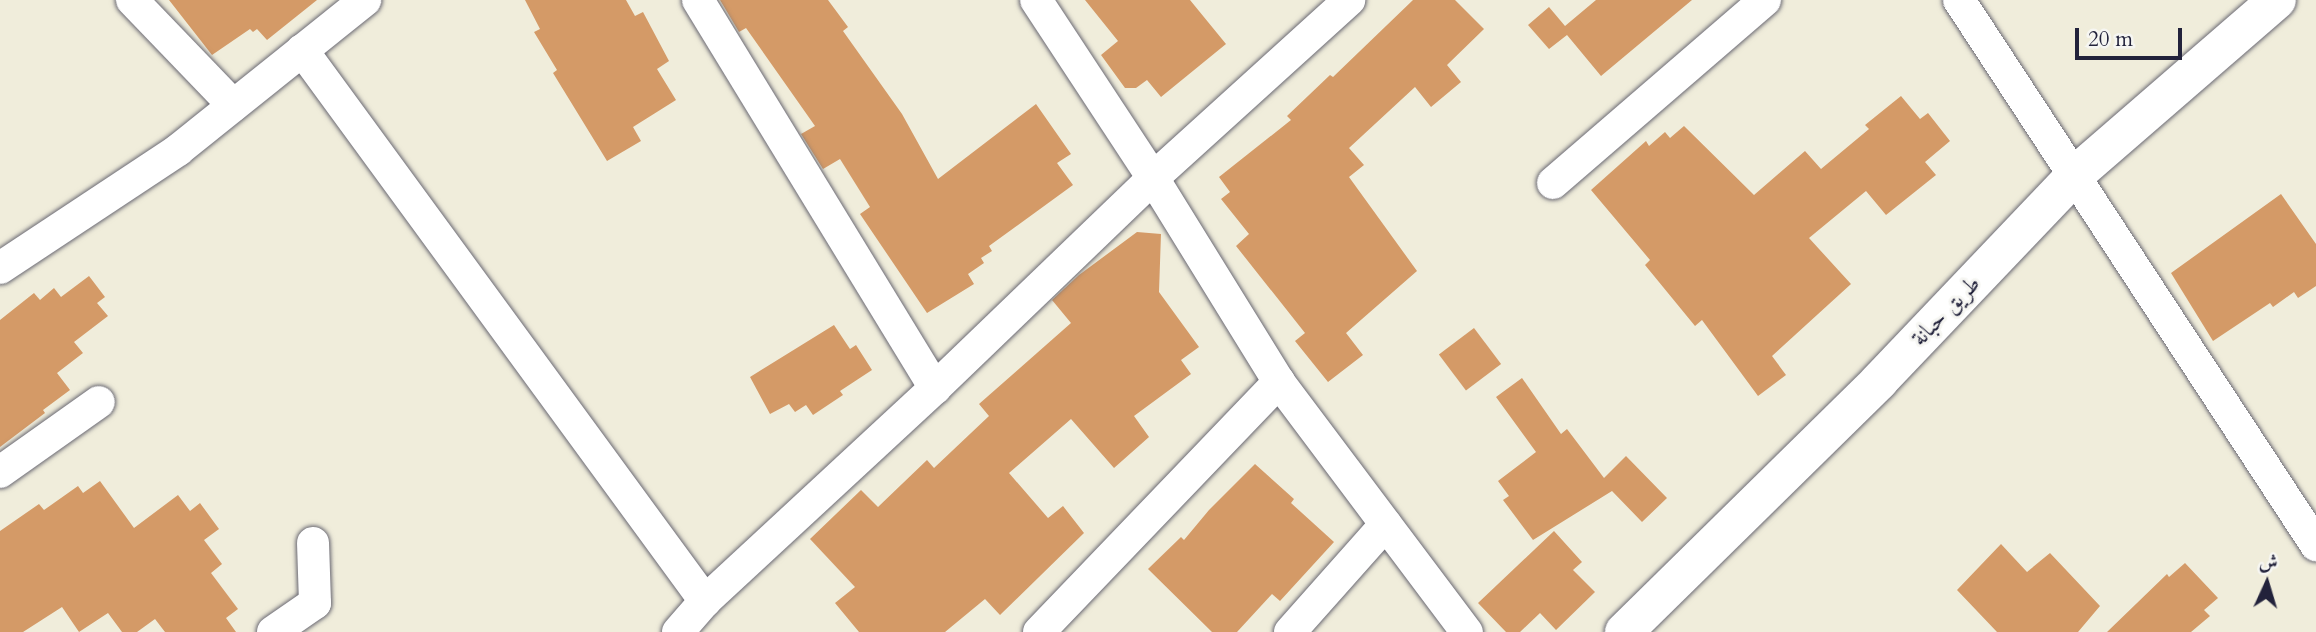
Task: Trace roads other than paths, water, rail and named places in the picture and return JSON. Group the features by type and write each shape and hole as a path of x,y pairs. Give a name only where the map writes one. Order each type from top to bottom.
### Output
{"street":[{"path":"132,0 233,105"},
{"path":"0,268 178,150 365,0"},
{"path":"698,0 936,388"},
{"path":"1036,0 1153,178 1279,382 1467,632"},
{"path":"678,632 705,601 936,388 1153,178 1349,0"},
{"path":"1553,183 1765,0"},
{"path":"1959,0 2316,545"},
{"name":"طريق حبانة","path":"1624,632 1879,381 2075,175 2277,0"},
{"path":"302,50 705,601"},
{"path":"1040,632 1279,382"},
{"path":"0,472 99,402"},
{"path":"1290,632 1386,524"},
{"path":"273,632 315,603 313,544"}]}
